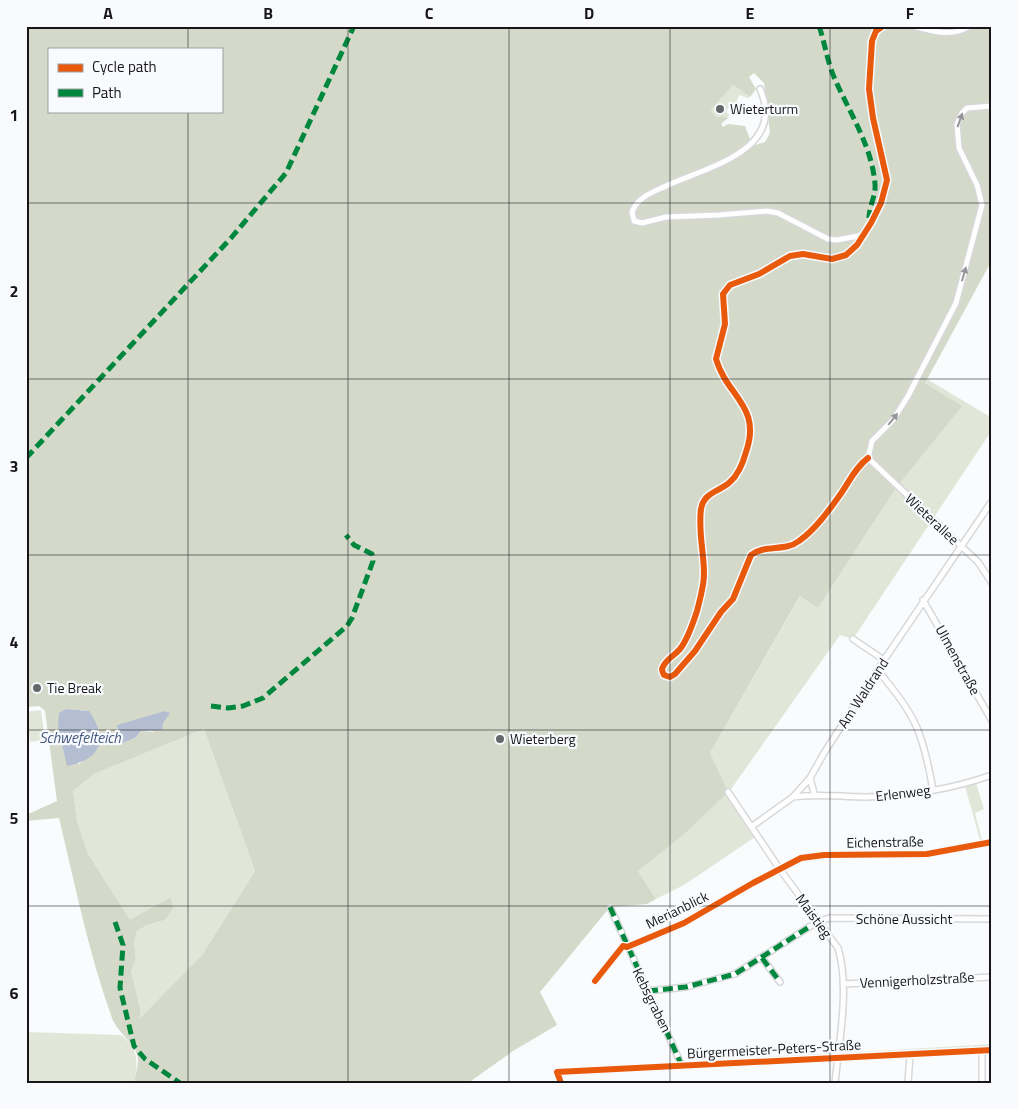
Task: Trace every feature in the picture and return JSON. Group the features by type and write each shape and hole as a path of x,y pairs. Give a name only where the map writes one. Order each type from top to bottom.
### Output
{"street":[{"path":"883,26 876,31 872,38 869,89 873,118 886,170 887,184 874,218 864,235 854,249 842,257 832,259 803,254 790,256 763,272 730,285 724,292 722,300 724,324 716,359 747,410 751,424 751,434 736,477 708,495 703,502 700,547 704,576 701,595 686,639 679,650 664,664 662,671 664,675 670,676 675,674 700,646 721,612 733,599 751,555 763,549 788,547 801,540 828,511 858,466 868,458 870,443 893,420 908,396 956,303 982,206 978,189 959,148 957,124 962,113 967,108 992,106"},
{"path":"913,26 949,33 970,26"},
{"path":"760,89 766,108 766,120 763,129 752,144 710,168 640,199 632,212 634,221 642,223 666,217 719,216 767,211 778,213 828,239 837,240 864,235"},
{"name":"Wieterallee","path":"868,458 980,565 992,583"},
{"name":"Am Waldrand","path":"751,827 793,796 810,778 824,753 923,600 992,501"},
{"name":"Ulmenstraße","path":"923,600 992,721"},
{"path":"853,639 884,660"},
{"path":"878,671 899,695 915,722 926,751 933,790"},
{"name":"Erlenweg","path":"793,796 814,793 866,797 933,790 992,775"},
{"path":"810,778 814,793"},
{"name":"Maistieg","path":"728,792 817,922 838,948 842,960 843,984 835,1083"},
{"name":"Eichenstraße","path":"780,868 801,858 824,855 927,854 992,842"},
{"name":"Merianblick","path":"594,981 623,946 627,947 684,923 780,868"},
{"name":"Kebsgraben","path":"610,907 682,1066"},
{"name":"Schöne Aussicht","path":"817,922 829,918 992,919"},
{"path":"648,990 686,988 735,974 817,922"},
{"path":"762,958 780,982"},
{"name":"Vennigerholzstraße","path":"843,984 992,977"},
{"name":"Bürgermeister-Peters-Straße","path":"561,1083 557,1072 910,1056 992,1050"},
{"path":"982,1051 982,1083"},
{"path":"908,1083 910,1056"}],"shaded area":[{"path":"733,85 750,97 739,95 733,110 728,108 726,112 729,114 728,118 716,117 711,110"},
{"path":"927,379 992,418 992,430 853,639 840,635 729,792 755,837 684,885 656,899 638,871 681,837 710,753 801,595 818,608 896,488 961,406 925,383"},
{"path":"41,710 45,740 30,742 26,712"},
{"path":"204,729 255,871 202,955 139,1019 140,1008 131,971 136,959 134,942 137,931 147,925 165,920 169,897 130,921 88,854 77,821 73,791 94,774"},
{"path":"976,783 984,809 975,813 982,840 980,840 965,786"},
{"path":"26,1032 121,1035 131,1045 136,1056 134,1083 26,1083"},
{"path":"992,1044 992,1046 843,1054 843,1053"},
{"path":"834,1053 832,1055 684,1062"}],"green space":[{"path":"26,26 992,26 992,260 925,383 962,406 896,488 818,608 800,596 710,753 728,792 681,837 638,871 656,899 647,904 610,907 540,992 557,1025 513,1051 468,1083 134,1083 138,1063 137,1054 115,1024 104,994 83,919 59,818 26,821 26,815 57,801 45,711 39,706 26,707","holes":["754,73 764,83 770,133 765,142 752,146 749,144 751,142 745,126 728,124 723,127 721,124 728,118 716,117 711,110 733,85 750,97 756,89 749,77","66,709 89,711 85,759 79,764 65,756 63,750 62,732","132,722 155,732 141,731 135,738 120,744 117,725","204,729 255,871 202,955 140,1018 140,1008 131,971 136,959 134,942 137,931 147,925 165,920 173,908 170,897 130,920 88,854 77,821 73,791 94,774"]}],"water":[{"name":"Schwefelteich","path":"66,709 89,711 99,731 100,739 98,747 88,759 67,766 58,727 59,713"},
{"path":"165,711 170,713 163,723 162,730 141,731 135,738 120,744 117,725"}],"marked path":[{"path":"26,458 231,238 286,173 354,26"},
{"path":"819,26 832,71 865,143 873,170 875,188 869,218"},
{"path":"211,706 228,708 243,706 263,698 347,626 352,618 373,561 372,554 354,545 346,535"},
{"path":"610,907 682,1066"},
{"path":"115,922 123,945 120,988 134,1046 145,1059 180,1083"},
{"path":"648,991 686,987 735,974 817,922"},
{"path":"762,958 780,982"}],"cycle path":[{"path":"868,458 822,518 799,541 788,546 762,550 751,555 733,599 721,612 695,651 675,674 670,677 664,675 663,666 680,649 688,636 702,592 704,574 700,517 703,503 705,499 730,482 736,475 744,460 750,436 750,423 746,412 721,372 716,359 725,324 723,294 730,285 759,274 790,256 803,254 832,259 846,255 857,245 871,223 881,203 887,180 873,118 869,89 872,41 876,31 883,26"},
{"path":"595,981 623,946 627,947 684,923 801,858 824,855 927,854 992,842"},
{"path":"561,1083 557,1072 992,1050"}],"place":[{"name":"Wieterturm","path":"720,109"},
{"name":"Tie Break","path":"37,688"},
{"name":"Wieterberg","path":"500,739"}]}
